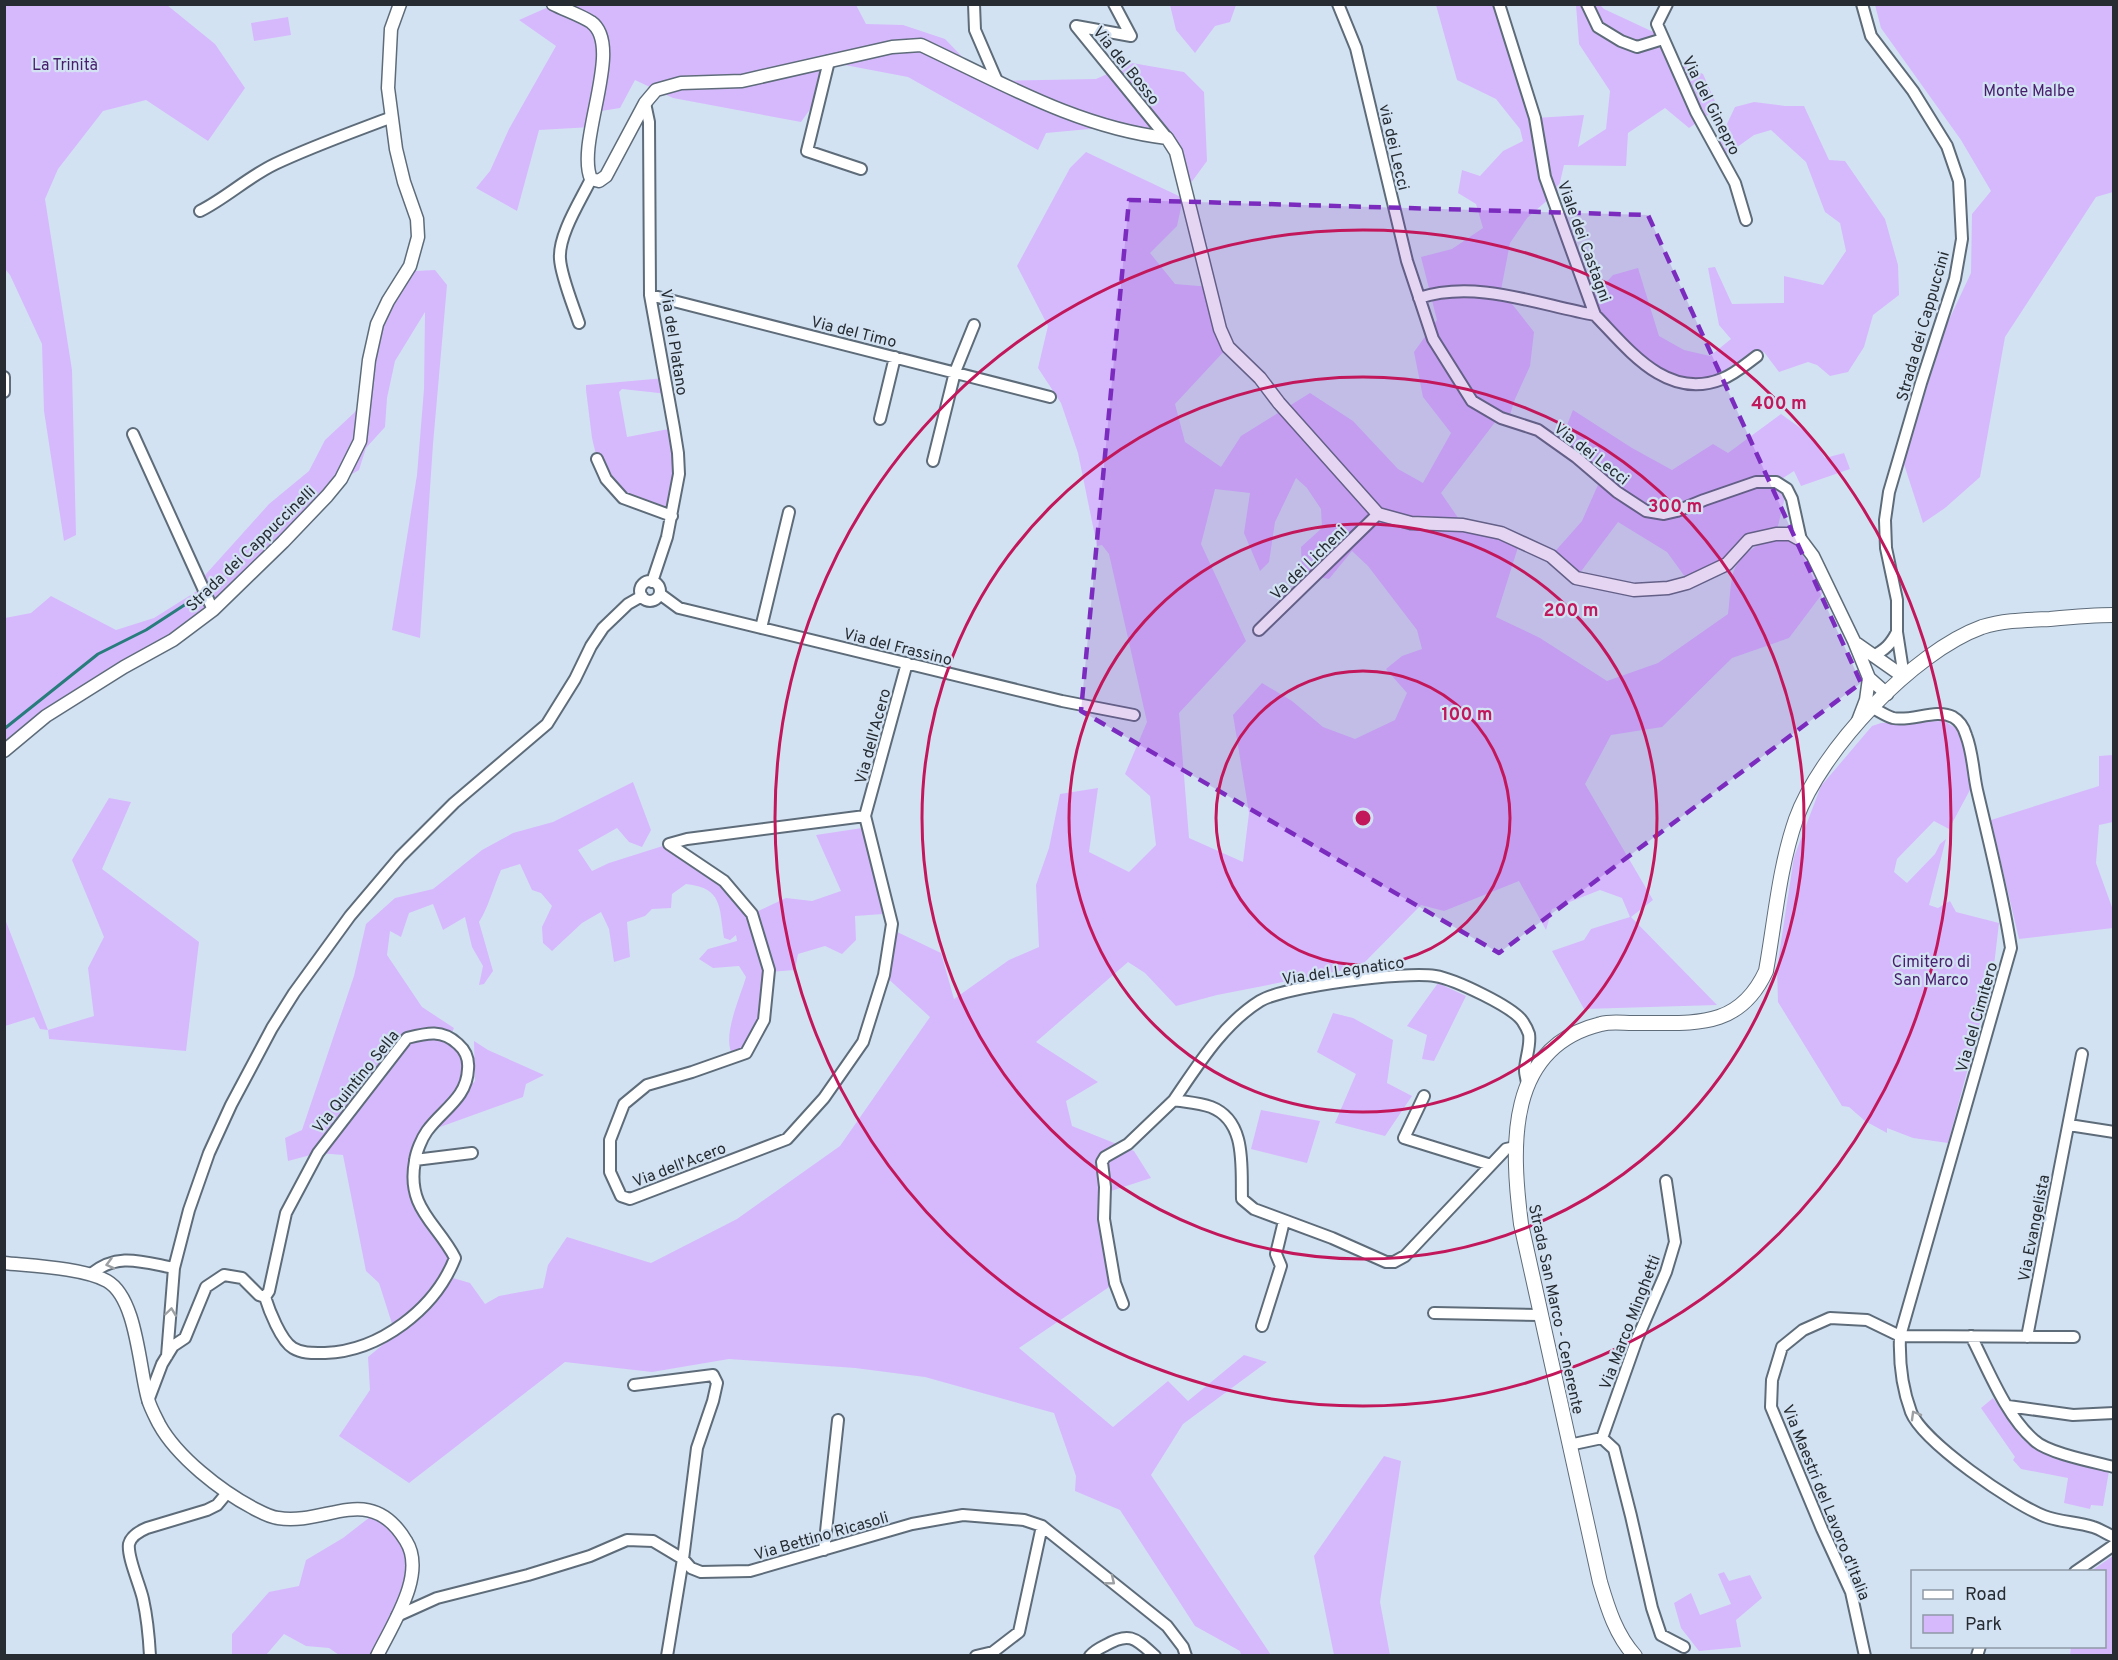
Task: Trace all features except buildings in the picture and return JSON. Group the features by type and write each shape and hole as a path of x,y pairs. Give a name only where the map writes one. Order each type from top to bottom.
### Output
{"main road":[{"name":"Strada San Marco - Cenerente","path":"1635,1656 1618,1632 1607,1608 1521,1224 1516,1190 1515,1147 1527,1084 1539,1061 1553,1047 1572,1034 1603,1023 1710,1020 1737,1009 1749,1000 1766,971 1785,863 1796,820 1807,795 1827,762 1857,724 1904,677 1950,642 1984,627 2009,621 2114,615"}],"street":[{"name":"Strada dei Cappuccinelli","path":"4,751 46,716 124,667 173,640 213,610 327,496 341,478 360,441 369,360 377,324 388,301 410,266 418,237 417,219 404,182 388,88 391,29 400,4"},
{"path":"553,4 592,23 603,38 603,61 586,162 591,179"},
{"path":"974,4 975,30 997,81"},
{"name":"Via del Bosso","path":"1114,4 1131,36 1076,26 1167,138"},
{"name":"via dei Lecci","path":"1338,4 1356,48 1407,261 1419,298"},
{"name":"Viale dei Castagni","path":"1499,4 1535,118 1545,177 1595,315"},
{"path":"1587,4 1598,27 1621,41 1637,47 1663,39"},
{"name":"Via del Ginepro","path":"1668,4 1657,24 1696,112 1735,183 1746,220"},
{"name":"Strada dei Cappuccini","path":"1862,4 1871,36 1913,91 1947,146 1959,181 1962,239 1955,279 1889,492 1885,520 1887,548 1897,600 1897,632 1904,677"},
{"path":"591,179 599,181 606,176 645,103 656,90 681,83 742,81 892,47 921,45 1086,120 1137,134 1167,138 1176,152 1221,329 1228,347 1260,378 1279,403 1378,514 1411,523 1463,525 1502,533 1551,556 1576,578 1634,590 1668,588 1687,584 1727,564 1749,540 1790,534 1801,540 1813,556 1868,675 1887,694"},
{"path":"829,62 807,151 861,169"},
{"name":"Via del Platano","path":"645,103 649,122 650,295 678,453 679,474 667,537 652,582"},
{"path":"200,211 275,164 392,117"},
{"path":"579,323 560,257 562,243 570,221 591,179"},
{"name":"Viale dei Castagni","path":"1419,298 1434,293 1479,292 1595,315"},
{"name":"Via del Timo","path":"650,295 1050,397"},
{"name":"Via dei Lecci","path":"1419,298 1433,339 1472,401 1501,418 1538,430 1646,512 1664,514 1677,512 1756,482 1776,482 1787,489 1792,499 1801,540"},
{"path":"1595,315 1637,358 1658,374 1677,382 1700,385 1723,379 1757,356"},
{"path":"933,461 955,372 974,326"},
{"path":"880,419 896,357"},
{"path":"4,377 4,392"},
{"path":"133,434 213,610"},
{"path":"597,459 606,479 622,498 672,516"},
{"path":"761,628 789,512"},
{"name":"Va dei Licheni","path":"1259,630 1378,514"},
{"path":"652,582 659,588 660,594 656,599 650,601 642,596 641,590 644,584 652,582"},
{"name":"Via del Frassino","path":"660,594 679,608 1062,701 1134,715"},
{"path":"167,1356 174,1268 189,1210 209,1153 231,1105 272,1028 294,993 350,916 400,857 454,803 547,724 603,628 628,604 642,596"},
{"path":"1873,656 1884,651 1891,644 1897,632"},
{"path":"1854,641 1904,677"},
{"path":"1857,724 1866,700 1868,675 1873,656"},
{"name":"Via dell'Acero","path":"865,816 687,839 669,844 724,881 752,914 769,969 764,1020 746,1053 647,1085 624,1104 610,1140 610,1172 621,1196 630,1199 787,1139 824,1098 863,1042 884,975 892,924 865,816 908,663"},
{"name":"Via del Cimitero","path":"1873,708 1892,718 1951,716 1959,721 1965,731 2012,948 1900,1336 1901,1377 1912,1415 1973,1474 2044,1516 2095,1527 2114,1538"},
{"name":"Via del Legnatico","path":"1123,1304 1114,1283 1104,1219 1105,1187 1102,1162 1105,1157 1128,1144 1174,1100 1208,1051 1246,1010 1263,999 1283,993 1346,982 1410,975 1447,979 1510,1008 1521,1020 1529,1035 1525,1071 1527,1084"},
{"name":"Via Quintino Sella","path":"429,1032 449,1037 463,1048 469,1060 468,1080 461,1095 426,1132 415,1160 414,1190 422,1213 448,1245 455,1258 448,1277 430,1300 394,1330 343,1352 308,1353 292,1348 279,1331 265,1297 269,1291 286,1213 318,1153 407,1038 429,1032"},
{"name":"Via Evangelista","path":"2027,1336 2082,1054"},
{"path":"1424,1096 1404,1138 1491,1166"},
{"path":"1174,1100 1211,1107 1231,1120 1240,1145 1242,1199 1254,1209 1386,1262 1394,1262 1405,1256 1506,1149 1515,1147"},
{"path":"2068,1125 2114,1132"},
{"path":"415,1160 472,1153"},
{"name":"Via Marco Minghetti","path":"1602,1438 1637,1339 1666,1272 1675,1242 1666,1181"},
{"path":"1262,1326 1281,1266 1276,1254 1284,1221"},
{"path":"91,1274 111,1262 134,1261 174,1268"},
{"path":"4,1263 91,1274 109,1282 120,1293 130,1314 148,1401 160,1425 175,1445 227,1493 262,1513 278,1518 305,1517 349,1508 374,1512 394,1524 410,1547 413,1568 411,1584 377,1656"},
{"name":"Via Quintino Sella","path":"148,1401 167,1356 173,1346 185,1338 206,1287 224,1275 242,1278 259,1295 265,1297"},
{"path":"1434,1313 1540,1315"},
{"name":"Via Maestri del Lavoro d'Italia","path":"1865,1656 1851,1592 1771,1407 1772,1380 1782,1347 1803,1329 1830,1318 1867,1320 1900,1336"},
{"path":"1900,1336 2074,1337"},
{"path":"1971,1336 2008,1406 2035,1442 2064,1454 2114,1467"},
{"path":"634,1385 712,1375 717,1383 697,1448 683,1559 667,1656"},
{"path":"2008,1406 2073,1415 2114,1413"},
{"path":"824,1550 838,1420"},
{"path":"1569,1445 1602,1438 1614,1449 1652,1608 1661,1635 1684,1647"},
{"path":"150,1656 144,1601 131,1555 129,1544 131,1539 147,1528 207,1510 217,1505 227,1493"},
{"name":"Via Bettino Ricasoli","path":"397,1616 436,1598 580,1560 627,1540 653,1541 683,1559 691,1568 701,1572 750,1571 912,1524 963,1515 1024,1520 1042,1526 1167,1626 1183,1647 1186,1656"},
{"path":"976,1656 993,1652 1019,1632 1042,1526"},
{"path":"2078,1570 2114,1545"},
{"path":"1090,1656 1119,1637 1134,1638 1155,1656"}],"highlighted area":[{"path":"1129,200 1648,215 1861,683 1499,953 1081,711"}],"green space":[{"path":"1170,4 1236,5 1230,22 1215,26 1195,53 1176,30"},
{"name":"La Trinità","path":"4,5 167,5 215,44 245,88 208,141 146,100 103,111 58,169 45,199 72,370 76,535 64,541 44,411 42,344 10,275 5,269"},
{"path":"553,5 856,5 866,24 903,25 945,39 977,72 997,81 1096,79 1132,63 1184,72 1204,92 1207,161 1185,191 1164,134 1111,127 1046,133 1038,150 908,77 829,62 821,94 801,122 673,98 635,80 620,108 595,112 592,127 539,130 517,211 476,188 490,171 509,129 556,46 519,20"},
{"path":"1436,5 1499,5 1535,118 1584,115 1578,147 1606,129 1610,91 1579,44 1576,5 1600,5 1662,36 1672,60 1703,74 1718,108 1689,128 1665,108 1628,133 1626,166 1564,165 1558,191 1527,218 1510,243 1501,290 1534,332 1530,366 1508,421 1499,417 1441,493 1463,525 1520,541 1496,617 1540,638 1607,681 1658,663 1728,614 1735,568 1746,554 1771,539 1789,539 1802,547 1811,558 1825,590 1789,638 1732,658 1662,727 1611,735 1585,784 1653,900 1631,917 1717,1005 1584,1009 1552,951 1584,940 1591,929 1630,917 1622,898 1600,890 1552,909 1546,930 1519,881 1444,911 1421,905 1360,967 1217,995 1176,1006 1145,973 1128,962 1036,1042 1098,1082 1066,1101 1072,1126 1134,1151 1151,1178 1111,1191 1104,1219 1115,1283 1019,1348 1113,1427 1168,1381 1188,1401 1244,1355 1267,1362 1183,1424 1151,1475 1271,1655 1241,1655 1240,1651 1195,1626 1120,1510 1075,1491 1076,1476 1054,1413 925,1377 855,1368 729,1359 652,1372 565,1362 409,1483 339,1436 370,1390 368,1357 439,1298 453,1278 470,1283 485,1304 499,1296 543,1288 548,1265 567,1237 651,1263 737,1219 840,1146 930,1017 884,975 891,929 941,953 954,999 1009,960 1039,947 1036,885 1049,848 1060,794 1098,788 1089,852 1129,872 1156,845 1150,796 1125,774 1147,722 1109,554 1102,545 1097,546 1078,453 1061,403 1038,368 1048,326 1017,266 1070,168 1086,152 1183,198 1177,226 1150,253 1175,284 1210,287 1228,347 1175,404 1185,442 1221,467 1241,436 1310,393 1353,421 1398,469 1423,483 1451,433 1423,397 1414,352 1437,320 1421,257 1452,249 1483,228 1476,204 1458,193 1462,170 1480,176 1503,151 1523,141 1520,129 1496,99 1457,80","holes":["1296,478 1307,488 1321,509 1322,528 1301,547 1302,573 1329,579 1352,551 1368,566 1417,630 1422,649 1402,656 1386,669 1407,693 1395,720 1355,739 1323,727 1292,701 1262,683 1233,715 1249,813 1243,862 1189,838 1179,713 1246,641 1201,544 1215,489 1250,493 1244,533 1260,571 1269,562 1275,522"]},
{"name":"Monte Malbe","path":"1875,5 2113,5 2113,192 2096,197 2005,337 1980,477 1945,508 1923,523 1903,461 1947,324 1971,273 1972,214 1991,191 1961,140 1881,28"},
{"path":"288,17 291,35 254,41 251,23"},
{"path":"1754,102 1804,106 1829,160 1845,161 1885,219 1898,265 1899,295 1873,315 1864,347 1848,372 1830,376 1817,365 1808,362 1779,372 1764,352 1700,385 1656,372 1595,315 1594,295 1613,275 1638,268 1659,336 1684,350 1710,356 1731,339 1719,325 1708,268 1715,267 1732,304 1784,303 1784,276 1823,285 1846,251 1840,223 1825,212 1806,162 1771,130 1754,135 1722,158 1716,147 1735,107"},
{"path":"435,270 447,285 433,444 420,638 392,630 417,475 424,389 425,312 395,361 387,398 385,427 366,448 359,470 338,482 213,610 5,751 5,618 31,613 51,596 116,630 154,618 197,591 206,574 269,504 309,471 325,440 354,413 365,398 388,301 415,271"},
{"path":"665,378 668,394 622,389 619,392 627,437 674,428 678,453 672,516 623,498 597,459 586,390 586,385"},
{"path":"1573,410 1632,448 1672,470 1713,444 1728,453 1781,414 1810,435 1825,458 1844,453 1850,469 1801,486 1794,471 1777,482 1787,489 1776,534 1749,540 1727,564 1688,581 1667,552 1618,522 1576,578 1551,556 1582,521 1601,478 1559,445"},
{"name":"Cimitero di San Marco","path":"1944,721 1962,732 1971,788 1949,829 1934,821 1897,859 1894,872 1907,883 1946,839 1929,905 1938,908 1950,901 1956,912 1999,923 1993,974 1948,1143 1913,1138 1887,1128 1887,1133 1865,1121 1849,1107 1842,1106 1778,1002 1777,968 1794,857 1821,786 1872,726 1881,723"},
{"path":"2113,755 2113,822 2099,825 2096,863 2113,910 2113,928 2019,939 1991,820 2099,786 2099,756"},
{"path":"633,782 651,830 642,847 629,842 617,828 578,850 592,871 609,863 669,844 724,881 752,914 786,898 812,901 841,891 816,835 862,828 883,914 855,916 856,940 842,954 825,946 798,954 795,970 769,972 764,1020 746,1053 734,1057 730,1050 730,1030 746,977 739,966 713,968 699,959 708,949 737,941 736,935 730,940 724,938 717,901 707,890 698,886 686,884 672,894 671,908 652,909 645,916 627,922 630,957 614,962 609,929 601,912 582,923 552,951 543,943 542,927 552,906 541,893 532,890 520,864 501,870 479,922 493,971 484,984 479,985 483,966 472,947 465,917 443,930 433,904 409,913 401,937 390,931 387,955 422,1007 454,1028 450,1037 469,1060 463,1094 475,1081 474,1041 488,1050 544,1075 526,1084 523,1097 429,1131 424,1138 414,1190 455,1258 448,1277 394,1330 379,1283 366,1271 343,1155 318,1153 288,1161 285,1138 302,1130 354,976 366,924 395,898 433,889 482,850 513,833 553,822"},
{"path":"109,798 131,802 102,869 199,942 186,1051 49,1039 48,1030 94,1016 88,968 104,937 72,860"},
{"path":"5,919 48,1030 40,1029 34,1017 5,1026"},
{"path":"1438,983 1466,996 1434,1061 1422,1059 1427,1035 1407,1026"},
{"path":"1333,1013 1353,1018 1393,1040 1387,1083 1412,1096 1385,1136 1335,1123 1356,1074 1317,1052"},
{"path":"1261,1110 1320,1121 1307,1163 1251,1149"},
{"path":"1993,1398 2022,1439 2109,1471 2103,1506 2091,1505 2090,1509 2064,1503 2068,1478 2021,1469 1981,1408"},
{"path":"1384,1456 1401,1461 1380,1602 1390,1655 1334,1655 1314,1556"},
{"path":"370,1517 387,1526 398,1538 406,1557 406,1583 372,1655 339,1655 329,1648 306,1646 284,1634 266,1655 232,1656 232,1634 269,1592 299,1586 306,1560 343,1538"},
{"path":"2113,1556 2113,1655 2070,1655 2071,1648 2106,1648 2106,1570 2092,1570"},
{"path":"1724,1572 1729,1581 1750,1575 1762,1598 1736,1620 1741,1647 1699,1651 1681,1628 1674,1603 1691,1593 1700,1615 1731,1604 1718,1574"}],"waterway":[{"path":"4,729 98,654 146,630 186,604"}]}
